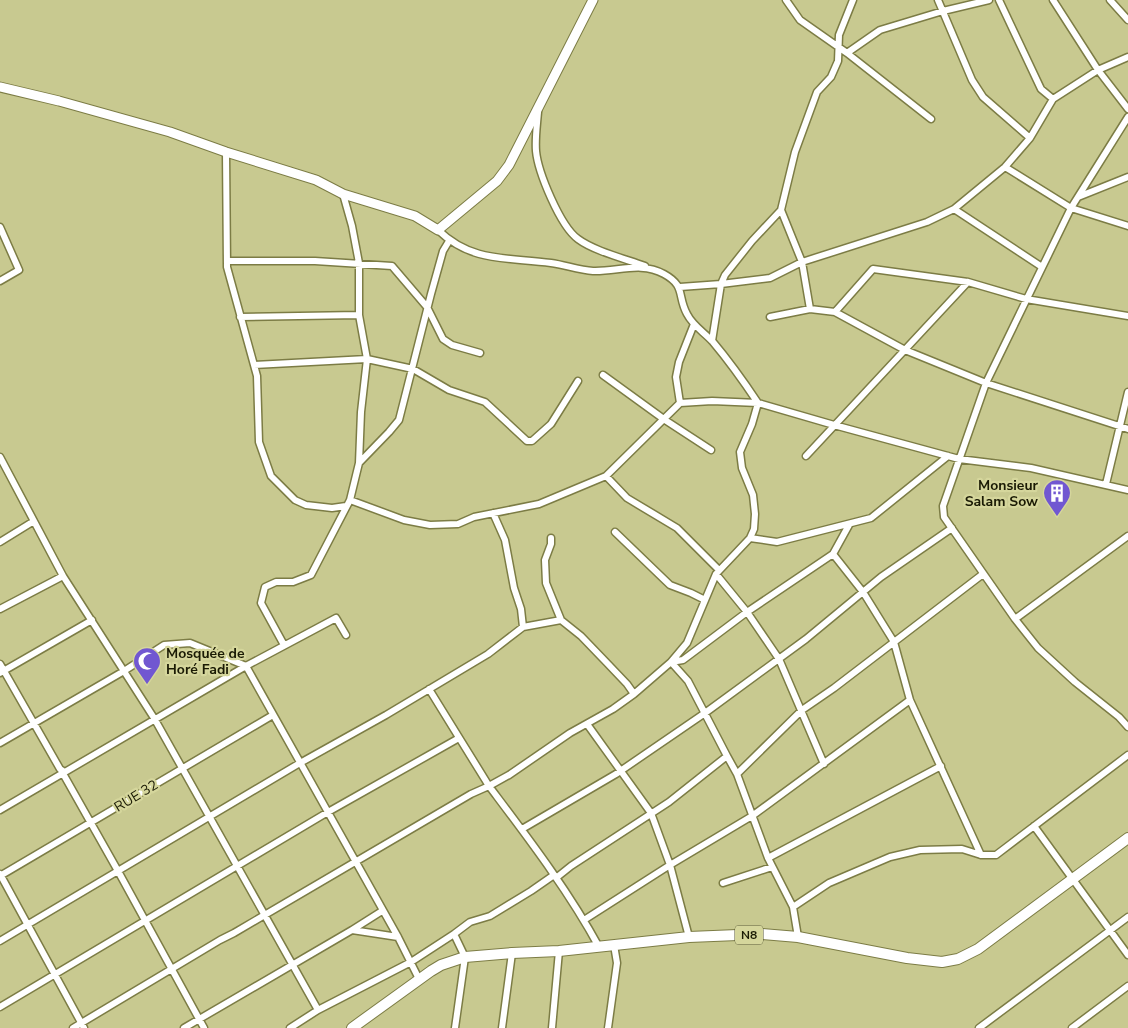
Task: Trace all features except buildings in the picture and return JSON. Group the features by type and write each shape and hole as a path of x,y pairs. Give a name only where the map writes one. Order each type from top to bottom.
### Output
{"main road":[{"name":"N8","path":"358,1027 419,979 441,965 465,957 512,952 559,951 689,937 762,934 798,937 907,958 942,962 958,959 978,949 1128,838"}],"street":[{"path":"438,230 497,181 509,165 593,0"},
{"path":"786,0 800,20 847,53 931,119"},
{"path":"712,340 720,284 724,275 752,241 781,210 795,152 817,92 830,77 838,61 839,35 853,0"},
{"path":"938,0 972,80 983,97 1030,138"},
{"path":"847,53 880,30 943,11 989,0"},
{"path":"999,0 1041,89 1054,99"},
{"path":"1053,0 1098,70 1128,108"},
{"path":"1110,0 1128,20"},
{"path":"680,287 770,278 802,262 927,222 954,209 1005,167 1030,138 1054,99 1098,70 1128,57"},
{"path":"0,87 59,101 170,132 226,152 316,180 343,194 415,216 463,249 494,258 551,263 593,271 628,267 652,268"},
{"path":"73,1028 83,1026 172,968 463,798 509,775 570,733 634,694 671,662 687,643 718,572 750,538 754,529 756,514 753,495 742,468 740,452 752,424 758,403 712,340 694,324 684,306 680,287 665,274 599,250 577,239 561,218 541,173 536,150 538,109"},
{"path":"1128,117 1070,208 986,383 943,506 944,517 1015,619 1038,648 1074,682 1128,726"},
{"path":"226,152 227,261 240,317 257,376 259,442 272,476 295,500 306,505 332,508 348,503 404,520 430,525 458,524 474,517 539,504 606,476 665,420 680,403 712,401 758,403 834,426 959,459 1031,468 1128,490"},
{"path":"1005,167 1070,208 1128,226"},
{"path":"1078,197 1128,177"},
{"path":"284,645 261,603 265,586 276,582 293,582 311,575 348,503 359,463 360,412 367,359 359,315 359,263 352,226 343,194"},
{"path":"954,209 1042,267"},
{"path":"781,210 802,262 810,309"},
{"path":"0,227 20,270 0,281"},
{"path":"359,463 399,420 427,307 443,251 449,241"},
{"path":"227,261 315,261 392,266 427,307 444,339 452,345 480,353"},
{"path":"835,312 873,269 968,282 1026,299 1128,316"},
{"path":"806,456 968,282"},
{"path":"770,317 810,309 835,312 905,350 986,383 1128,429"},
{"path":"240,317 359,315"},
{"path":"680,403 676,377 679,362 694,324"},
{"path":"254,365 367,359 413,369 449,390 485,402 527,441 532,441 550,424 578,381"},
{"path":"603,375 665,420 711,450"},
{"path":"1106,484 1128,392"},
{"path":"750,538 777,542 871,518 948,456"},
{"path":"0,457 63,576 154,718 318,1010"},
{"path":"0,474 7,469"},
{"path":"606,476 627,498 677,528 718,572 779,659 824,764"},
{"path":"493,513 505,540 524,627"},
{"path":"0,542 34,521"},
{"path":"671,662 683,660 747,612 833,554 849,525"},
{"path":"522,829 621,771 706,713 806,639 881,577 952,528"},
{"path":"615,532 670,585 705,600"},
{"path":"1015,619 1128,536"},
{"path":"551,538 551,544 545,560 546,583 561,620 594,649 634,694"},
{"path":"833,554 864,592 894,642 910,700 942,766 981,855"},
{"path":"737,774 802,710 834,688 983,574"},
{"path":"0,608 63,576"},
{"path":"0,810 62,771 154,718 336,618 346,635"},
{"path":"2,672 92,620"},
{"path":"0,940 300,763 429,690 488,654 524,627 561,620"},
{"path":"0,744 164,646 190,643 246,666 398,937 419,979"},
{"path":"671,662 688,681 737,774 768,858 793,908 798,937"},
{"path":"0,664 2,672 62,771 146,920 204,1028"},
{"path":"429,690 489,786 555,876 600,946"},
{"path":"584,920 752,816 910,700"},
{"name":"RUE 32","path":"0,875 273,715"},
{"path":"587,724 650,813 670,865 689,937"},
{"path":"0,1007 328,812 459,738"},
{"path":"793,908 828,883 890,857 929,850 962,850 981,855 996,854 1128,755"},
{"path":"290,1028 318,1010 411,962 470,922 490,916 593,853 669,802 727,756"},
{"path":"768,858 942,766"},
{"path":"1034,826 1128,955"},
{"path":"723,883 772,867"},
{"path":"0,875 83,1026"},
{"path":"184,1028 382,911"},
{"path":"979,1028 1128,917"},
{"path":"352,930 398,937"},
{"path":"454,934 465,957 455,1028"},
{"path":"608,1028 617,963 614,945"},
{"path":"552,1028 559,951"},
{"path":"502,1028 512,952"},
{"path":"1072,1028 1128,986"}],"place":[{"name":"Monsieur Salam Sow","path":"1057,517"},
{"name":"Mosquée de Horé Fadi","path":"147,685"}]}
